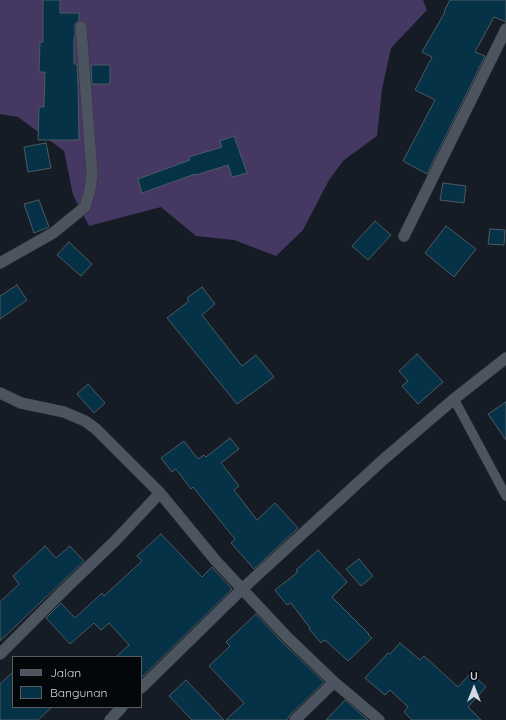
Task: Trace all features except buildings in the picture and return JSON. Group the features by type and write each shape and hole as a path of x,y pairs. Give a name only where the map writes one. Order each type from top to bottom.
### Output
{"street":[{"path":"0,263 53,233 85,207 90,190 92,173 81,27"},
{"path":"404,236 506,28"},
{"path":"142,687 242,590 384,459 454,399 506,358"},
{"path":"0,394 21,403 64,412 96,429 160,494 242,590 287,637 334,682 379,720"},
{"path":"0,654 115,541 160,494"},
{"path":"295,720 334,682"},
{"path":"110,720 121,708"}],"lane":[{"path":"454,399 506,496"}],"shaded area":[{"path":"0,0 423,0 427,10 391,48 382,89 377,136 344,160 329,180 303,230 276,256 234,240 196,236 161,207 89,226 73,195 64,151 18,117 0,114"}]}
